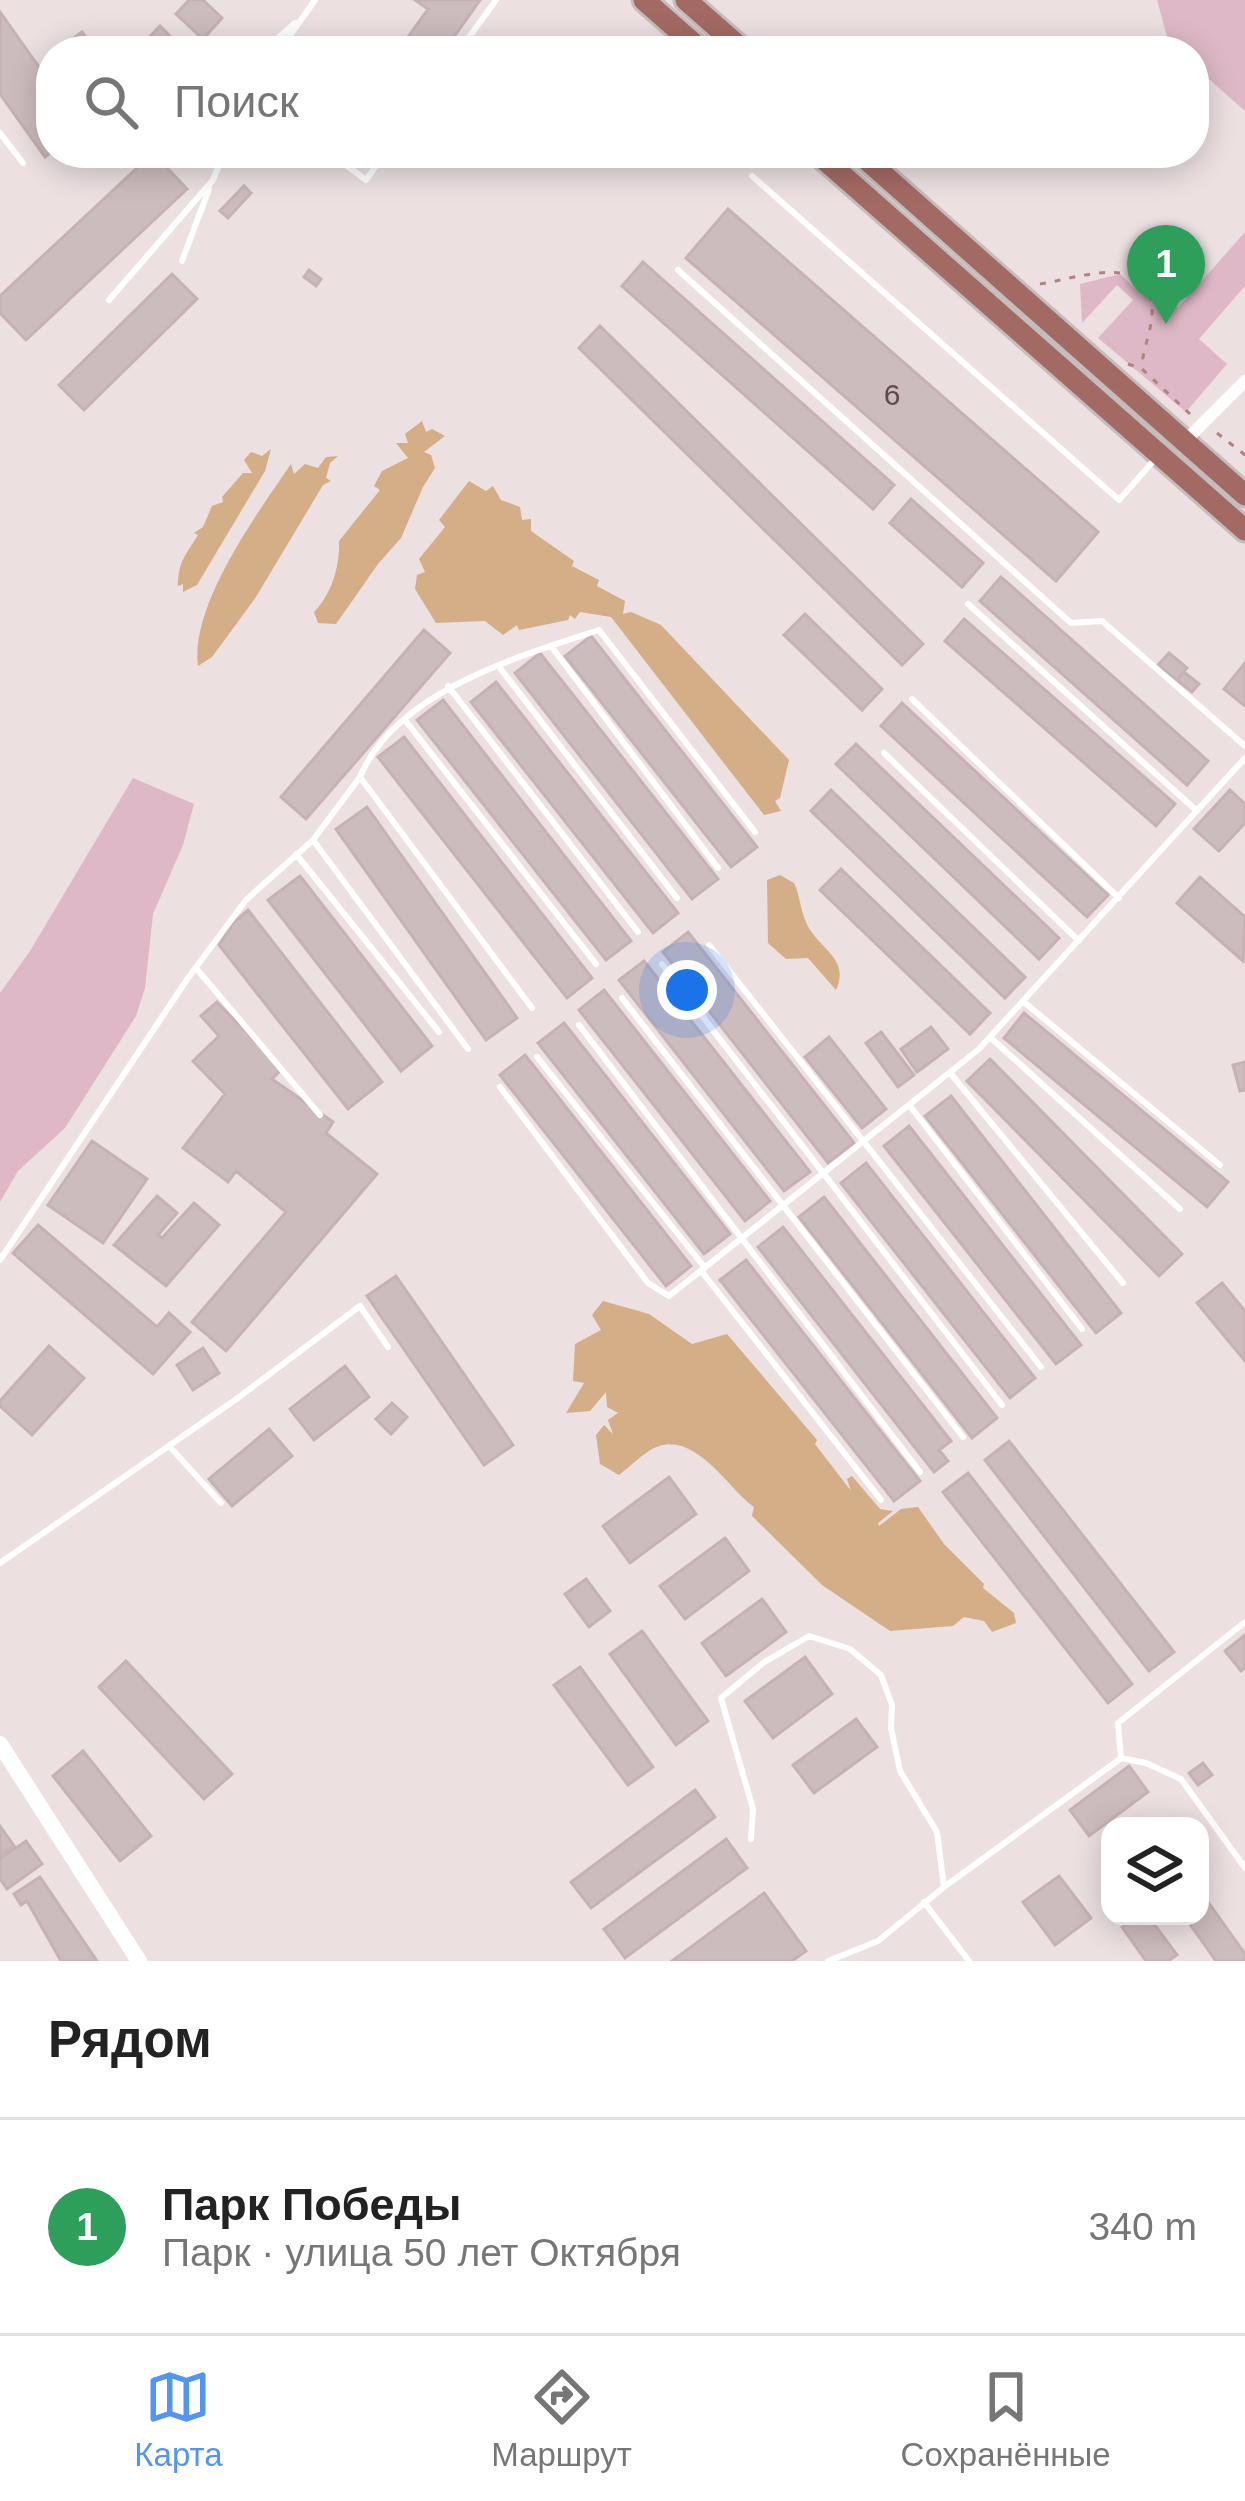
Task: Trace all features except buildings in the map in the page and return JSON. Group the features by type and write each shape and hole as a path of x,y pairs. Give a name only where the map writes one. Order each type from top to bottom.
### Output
{"main road":[{"path":"644,0 684,36"},
{"path":"686,0 727,36"},
{"path":"834,168 1245,530"},
{"path":"876,168 1245,495"}],"street":[{"path":"1184,442 1245,381"},
{"path":"0,1744 139,1961"}],"lane":[{"path":"290,36 315,0"},
{"path":"470,36 496,0"},
{"path":"280,36 306,13"},
{"path":"0,133 22,163"},
{"path":"182,261 218,168"},
{"path":"350,168 366,180 375,168"},
{"path":"752,176 1119,500 1159,454"},
{"path":"109,300 213,180"},
{"path":"678,270 1071,623 1102,621 1245,746"},
{"path":"968,604 1197,811"},
{"path":"0,1261 246,900 313,839 367,760 405,720 448,686 598,630 754,832"},
{"path":"551,646 718,868"},
{"path":"499,668 677,898"},
{"path":"448,686 638,932"},
{"path":"912,699 1118,898"},
{"path":"405,720 596,964"},
{"path":"884,753 1079,941"},
{"path":"500,1088 648,1283 669,1296 991,1038 1245,758"},
{"path":"360,776 532,1008"},
{"path":"313,839 468,1048"},
{"path":"296,854 439,1032"},
{"path":"709,944 1041,1367"},
{"path":"662,964 1002,1405"},
{"path":"196,968 320,1115"},
{"path":"622,998 963,1437"},
{"path":"1024,1002 1220,1165"},
{"path":"579,1025 920,1472"},
{"path":"991,1038 1180,1209"},
{"path":"537,1057 881,1500"},
{"path":"951,1074 1123,1283"},
{"path":"910,1106 1082,1329"},
{"path":"0,1563 360,1306 388,1347"},
{"path":"169,1445 220,1503"},
{"path":"1121,1758 1118,1724 1245,1622"},
{"path":"751,1839 753,1809 721,1698 763,1663 809,1636 850,1648 881,1676 892,1705 891,1727 901,1771 937,1832 944,1886"},
{"path":"828,1961 878,1941 944,1886 1121,1758 1181,1778 1245,1868"},
{"path":"924,1902 969,1961"}],"path":[{"path":"1032,286 1117,270 1133,276 1149,292 1153,312 1142,369"}],"shaded area":[{"path":"1157,0 1245,0 1245,111 1209,79 1209,36 1167,36"},
{"path":"1245,232 1245,286 1199,339 1227,364 1186,412 1098,338 1133,300 1117,285 1082,323 1080,284 1120,274 1143,296 1152,286 1178,308"},
{"path":"422,421 426,432 432,429 445,436 424,452 431,455 435,468 401,538 336,624 318,623 314,612 334,579 339,541 380,490 374,486 382,471 408,458 396,443 408,443 405,434"},
{"path":"271,449 265,471 197,585 183,592 183,584 178,586 180,570 198,535 194,533 243,473 252,473 244,460 251,452 262,456"},
{"path":"338,456 330,463 326,478 331,481 323,485 256,597 212,657 198,666 198,642 215,588 261,508 291,464 294,474 305,464 318,468 326,457"},
{"path":"469,481 486,491 493,486 501,500 520,507 522,520 531,519 531,531 574,561 572,566 599,580 597,586 625,601 623,614 631,612 661,625 789,760 780,798 775,801 781,811 764,815 611,617 580,612 575,619 570,615 568,620 519,630 517,625 503,635 485,621 436,623 415,589 417,575 425,572 419,559 445,527 439,520"},
{"path":"133,778 194,804 183,845 153,914 145,988 136,1016 65,1128 18,1171 0,1202 0,993"},
{"path":"780,875 794,883 811,931 836,961 836,990 808,958 786,959 768,943 767,880"},
{"path":"603,1301 649,1314 692,1344 727,1334 817,1440 815,1444 851,1491 847,1479 852,1476 880,1509 893,1511 879,1526 901,1509 918,1507 983,1588 1014,1613 1016,1623 992,1632 984,1621 964,1617 953,1626 890,1631 822,1585 752,1516 754,1507 687,1448 659,1446 619,1475 600,1464 596,1435 604,1425 613,1434 608,1420 618,1413 607,1407 606,1392 590,1411 566,1413 584,1383 573,1381 575,1344 601,1330 592,1315"}],"place":[{"name":"Парк Победы","path":"1166,324"}]}
